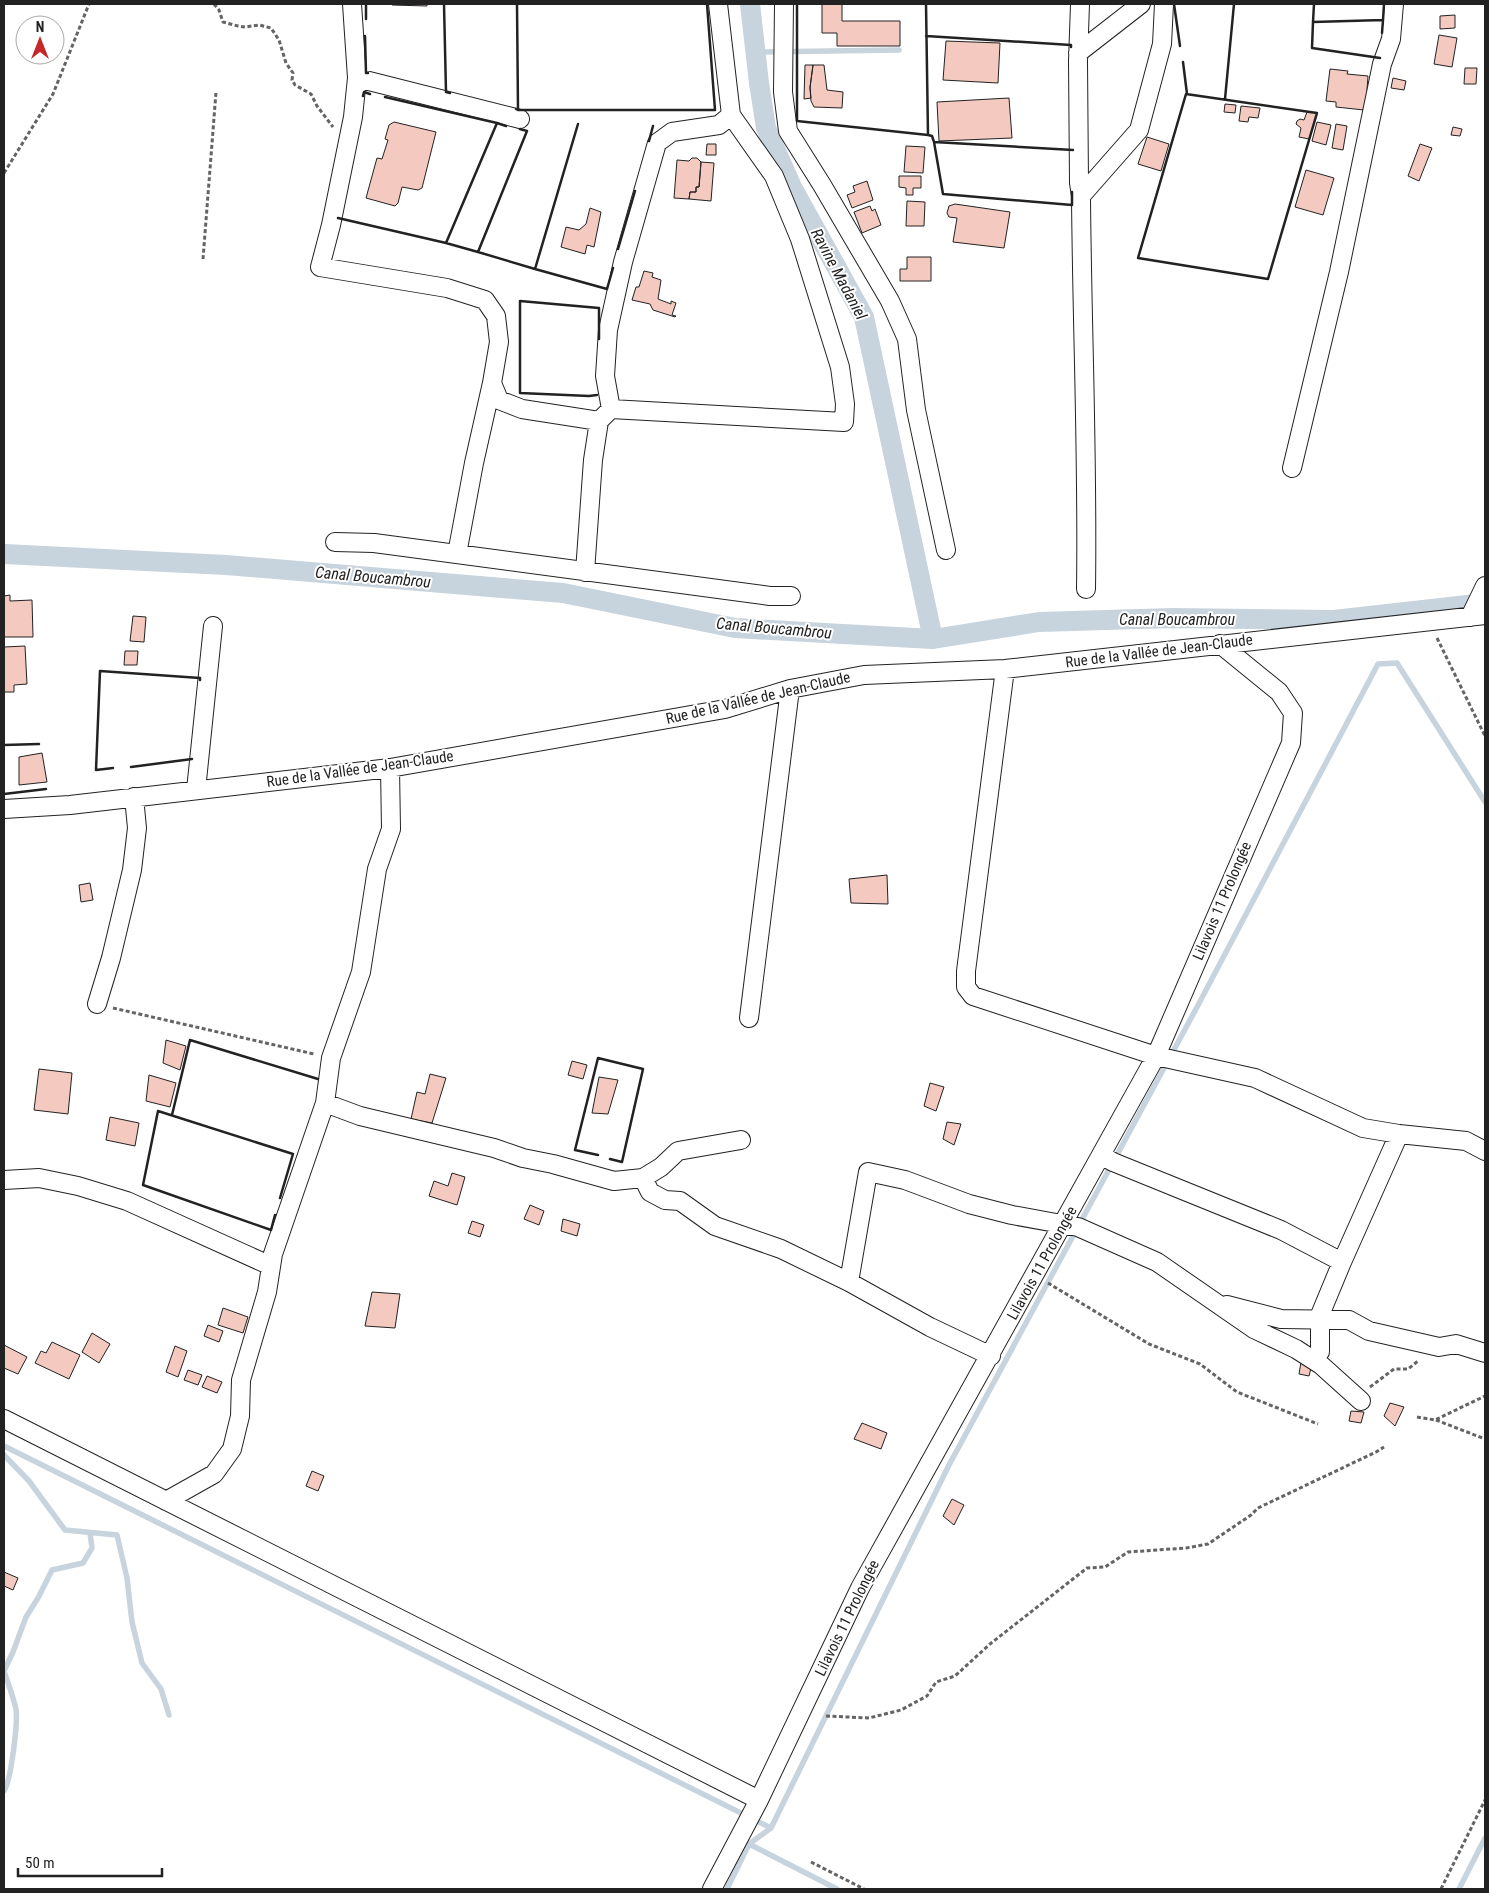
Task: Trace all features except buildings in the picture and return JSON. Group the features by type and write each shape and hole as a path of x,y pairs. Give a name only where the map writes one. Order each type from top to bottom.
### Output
{"street":[{"path":"352,4 357,78 353,117 331,225 320,267 447,288 485,300 496,316 499,342 457,554"},
{"path":"492,383 499,400 522,408 605,415 844,422 845,404 840,367 800,238 774,176 731,115 718,4"},
{"path":"784,4 783,92 788,131 890,301 906,339 916,410 946,550"},
{"path":"1080,4 1078,53 1079,183 1081,196 1082,347 1087,492 1086,589"},
{"path":"1078,53 1141,4"},
{"path":"1081,196 1139,130 1162,44 1164,4"},
{"path":"1292,468 1339,272 1382,64 1391,39 1394,4"},
{"path":"357,78 520,119"},
{"path":"586,572 593,460 605,415 608,330 623,262 657,143 672,132 719,125 731,115"},
{"path":"335,542 374,543 770,596 791,596"},
{"path":"1478,616 1485,586"},
{"name":"Rue de la Vallée de Jean-Claude","path":"4,809 70,805 390,768 725,709 790,689 864,675 1005,669 1478,616"},
{"path":"196,790 213,626"},
{"name":"Lilavois 11 Prolongée","path":"712,1889 759,1800 860,1588 991,1356 1156,1056 1291,743 1293,713 1279,692 1220,644"},
{"path":"1005,669 966,971 966,987 973,996 1156,1056 1256,1078 1363,1128 1466,1142 1485,1151"},
{"path":"749,1018 790,689"},
{"path":"166,1501 214,1474 232,1449 240,1416 241,1380 267,1292 273,1254 326,1103 332,1058 361,972 377,869 391,829 390,768"},
{"path":"98,1004 132,870 137,828 134,797"},
{"path":"326,1103 360,1116 494,1148 523,1158 553,1164 614,1182 643,1178 661,1167 678,1151 741,1140"},
{"path":"1313,1359 1320,1352 1320,1315 1399,1134"},
{"path":"1101,1156 1282,1230 1342,1262"},
{"path":"849,1282 868,1172 905,1180 968,1204 1078,1228 1158,1262 1254,1329 1278,1339 1313,1359 1358,1398"},
{"path":"4,1180 39,1178 78,1186 127,1201 271,1266"},
{"path":"643,1178 650,1192 665,1200 680,1202 714,1226 781,1249 849,1282 930,1327 991,1356"},
{"path":"1212,1300 1281,1319 1349,1320 1369,1332 1439,1347 1456,1344 1483,1350"},
{"path":"4,1419 759,1800"}],"path":[{"path":"4,173 53,94 89,4"},
{"path":"214,4 219,10 223,22 245,27 266,26 275,32 286,63 293,73 292,80 295,85 311,94 346,148"},
{"path":"203,260 216,92"},
{"path":"1429,621 1485,736"},
{"path":"98,1004 332,1058"},
{"path":"1035,1276 1149,1344 1200,1364 1237,1392 1318,1424"},
{"path":"1358,1398 1360,1394 1394,1369 1408,1369 1439,1347"},
{"path":"1435,1420 1485,1396"},
{"path":"1417,1417 1435,1420 1485,1439"},
{"path":"826,1716 869,1718 901,1710 927,1696 936,1682 955,1676 990,1644 1087,1568 1105,1567 1128,1552 1186,1548 1208,1544 1251,1515 1258,1508 1384,1447"},
{"path":"1441,1889 1485,1800"},
{"path":"811,1862 864,1889"}],"waterway":[{"name":"Ravine Madaniel","path":"750,4 766,128 792,187 864,317 933,639"},
{"path":"755,52 899,50"},
{"name":"Canal Boucambrou","path":"4,554 226,565 563,593 735,628 933,639 1039,622 1173,618 1334,620 1485,603"},
{"path":"727,1889 749,1844 771,1828 949,1465 1196,1009 1378,664 1397,663 1485,802"},
{"path":"4,1446 771,1828"},
{"path":"4,1455 29,1481 65,1530 117,1535 127,1578 132,1622 142,1663 161,1689 169,1715"},
{"path":"4,1791 11,1764 16,1716 15,1704 4,1671 26,1617 52,1570 83,1563 92,1548 90,1533"},
{"path":"1459,1889 1485,1838"},
{"path":"749,1844 837,1889"}],"wall":[{"path":"444,4 446,92 450,93"},
{"path":"516,109 518,110 517,4"},
{"path":"518,110 715,110 707,4"},
{"path":"797,4 797,121 928,135 926,4"},
{"path":"1174,4 1180,46"},
{"path":"1225,99 1234,4"},
{"path":"1314,4 1313,22 1383,20 1384,4"},
{"path":"366,5 366,19"},
{"path":"1382,33 1383,20"},
{"path":"1313,22 1312,48 1380,58"},
{"path":"365,36 366,73 368,73"},
{"path":"926,36 1071,45 1071,47"},
{"path":"1183,62 1187,94"},
{"path":"363,96 364,92 370,94"},
{"path":"1186,94 1317,113 1268,279 1138,258 1186,94"},
{"path":"385,97 497,123 446,243"},
{"path":"497,123 506,126"},
{"path":"578,124 535,269 607,289 613,268"},
{"path":"649,141 653,126"},
{"path":"338,218 478,252 527,131 520,129"},
{"path":"928,135 932,136 934,142"},
{"path":"1072,192 1072,205 943,194 934,142 1073,150"},
{"path":"618,249 635,191"},
{"path":"478,252 535,269"},
{"path":"597,395 520,393 520,301 599,308 599,339"},
{"path":"113,768 96,770 100,671 200,678 200,680"},
{"path":"4,745 39,744"},
{"path":"131,767 192,759"},
{"path":"4,794 46,789"},
{"path":"172,1115 190,1040 318,1079"},
{"path":"598,1155 575,1150 598,1058 643,1069 622,1162 610,1159"},
{"path":"275,1215 271,1230 143,1185 158,1111 293,1154 280,1198"}]}
